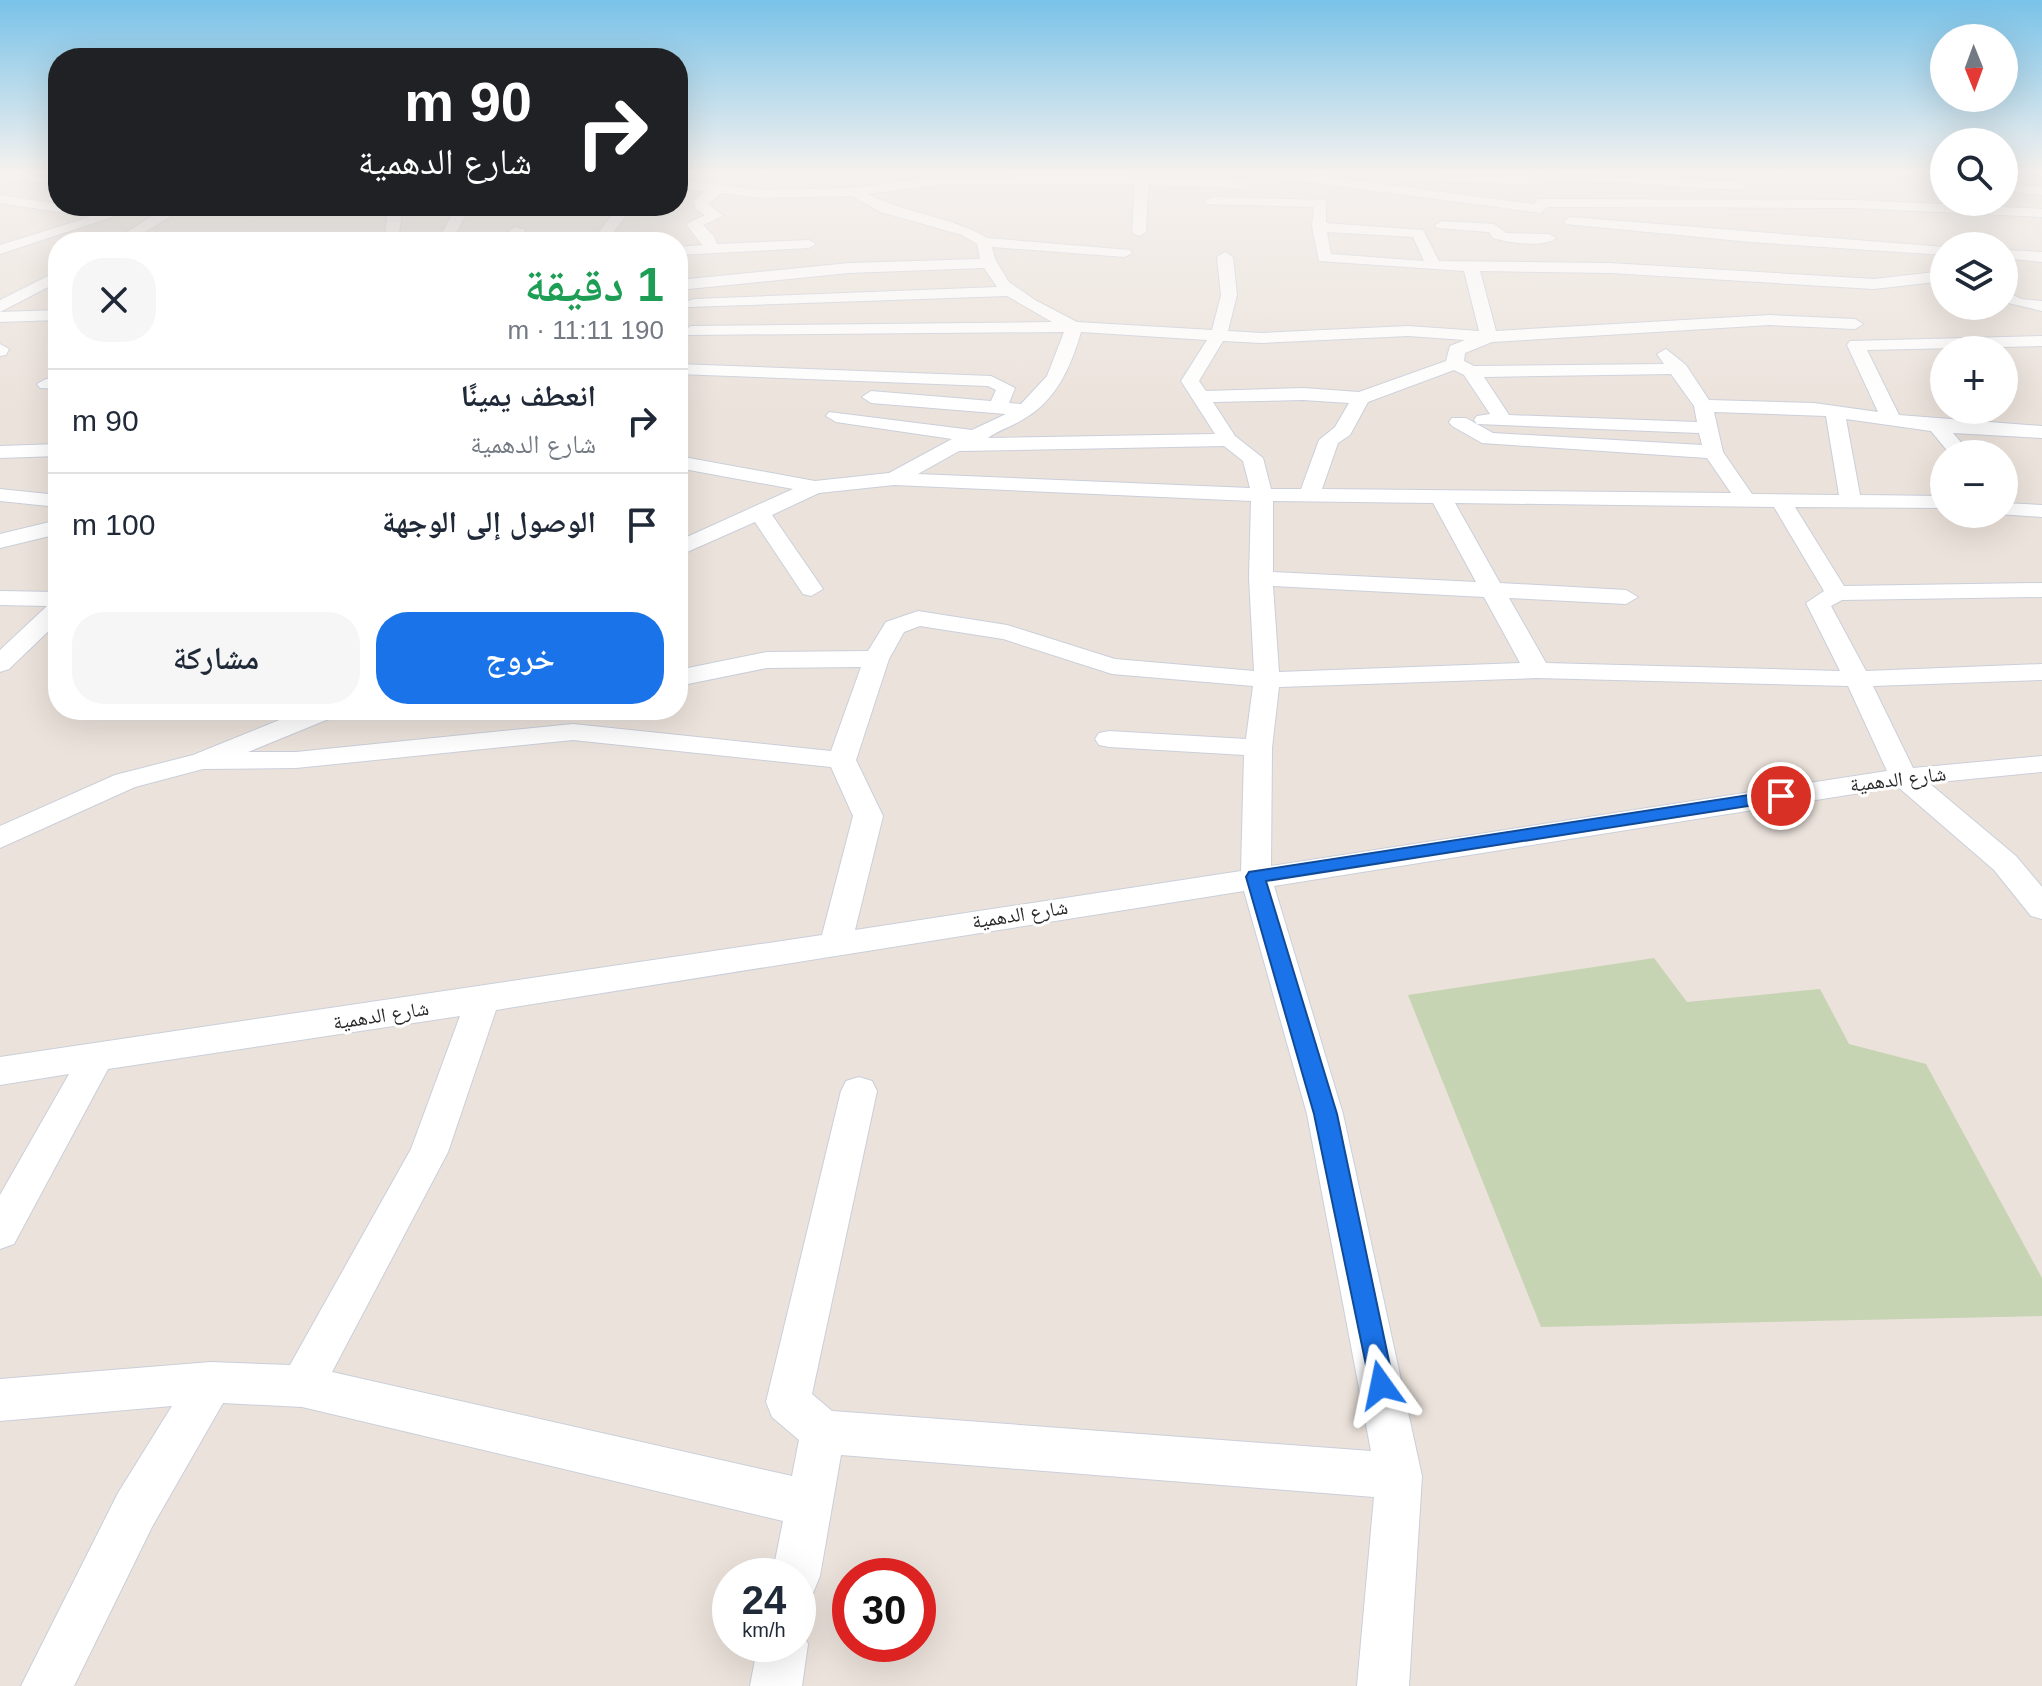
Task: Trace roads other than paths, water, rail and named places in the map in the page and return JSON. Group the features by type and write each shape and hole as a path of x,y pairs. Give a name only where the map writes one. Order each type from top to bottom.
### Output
{"street":[{"path":"985,253 985,263 1006,291 1074,327"},
{"path":"1121,253 1125,253"},
{"path":"1323,253 1324,258 1434,266 1610,268 1803,282 1874,284 1930,277"},
{"path":"1428,253 1434,266"},
{"path":"1556,253 1564,269"},
{"path":"1765,253 1877,344"},
{"path":"1893,253 1930,271"},
{"path":"1225,257 1231,285 1230,309 1190,381 1228,440 1253,458 1262,495 1261,578 1267,680 1258,748 1256,877 1325,1114 1399,1476 1383,1686"},
{"path":"2018,260 2039,268"},
{"path":"688,284 849,268 985,263"},
{"path":"1471,267 1489,337"},
{"path":"2018,271 2039,268"},
{"path":"0,307 48,281"},
{"path":"0,291 23,295"},
{"path":"694,304 1006,291"},
{"path":"688,294 694,304 688,342"},
{"path":"2018,301 2042,306"},
{"path":"2018,306 2042,329"},
{"path":"0,317 48,315"},
{"path":"688,353 777,327 1074,327 1262,338 1408,331 1489,337 1770,320 1855,324"},
{"path":"894,479 1028,410 1053,385 1062,369 1074,327"},
{"path":"1642,328 1680,369 1703,406 1713,452 1744,497"},
{"path":"1489,337 1456,350 1463,367 1502,419"},
{"path":"1891,419 1856,345 2042,341"},
{"path":"688,354 991,381 1006,388 997,408"},
{"path":"1200,397 1303,394 1361,398 1463,367 1534,373 1592,368 1680,369"},
{"path":"1534,373 1568,421 1632,497"},
{"path":"871,397 1028,410"},
{"path":"1309,495 1329,440 1343,431 1361,398"},
{"path":"1703,406 1835,412 1937,426 2042,432"},
{"path":"1835,412 1850,500"},
{"path":"836,416 979,437"},
{"path":"1710,428 1502,419 1459,422 1489,439 1713,452"},
{"path":"1937,426 1949,440"},
{"path":"955,445 1228,440"},
{"path":"0,452 48,450"},
{"path":"688,464 815,487 894,479 1262,495 1744,497 1930,502"},
{"path":"688,544 815,487"},
{"path":"0,495 48,500"},
{"path":"1440,496 1537,670"},
{"path":"1779,498 1837,593"},
{"path":"2018,508 2042,511"},
{"path":"759,512 811,589"},
{"path":"0,541 48,529"},
{"path":"1261,578 1626,597"},
{"path":"2042,590 1837,593 1818,603 1904,777 2005,863 2042,908"},
{"path":"0,598 48,599"},
{"path":"1,663 48,618"},
{"path":"836,943 868,816 842,760 876,659 895,627 918,618 1007,632 1112,666 1267,680 1537,670 1857,679 2042,672"},
{"path":"688,676 767,660 876,659"},
{"path":"0,838 125,781 203,761 303,720"},
{"path":"203,761 296,760 577,721 842,760"},
{"path":"1109,739 1258,748"},
{"name":"شارع الدهمية","path":"0,1071 483,1000 1904,777 2042,764"},
{"path":"302,1386 429,1152 483,1000"},
{"path":"0,1232 96,1058"},
{"path":"859,1091 788,1402 823,1432 1399,1476"},
{"path":"47,1686 135,1510 211,1382"},
{"path":"0,1400 211,1382 302,1386 810,1504"},
{"path":"800,1558 823,1432"},
{"path":"776,1686 780,1662"}]}
